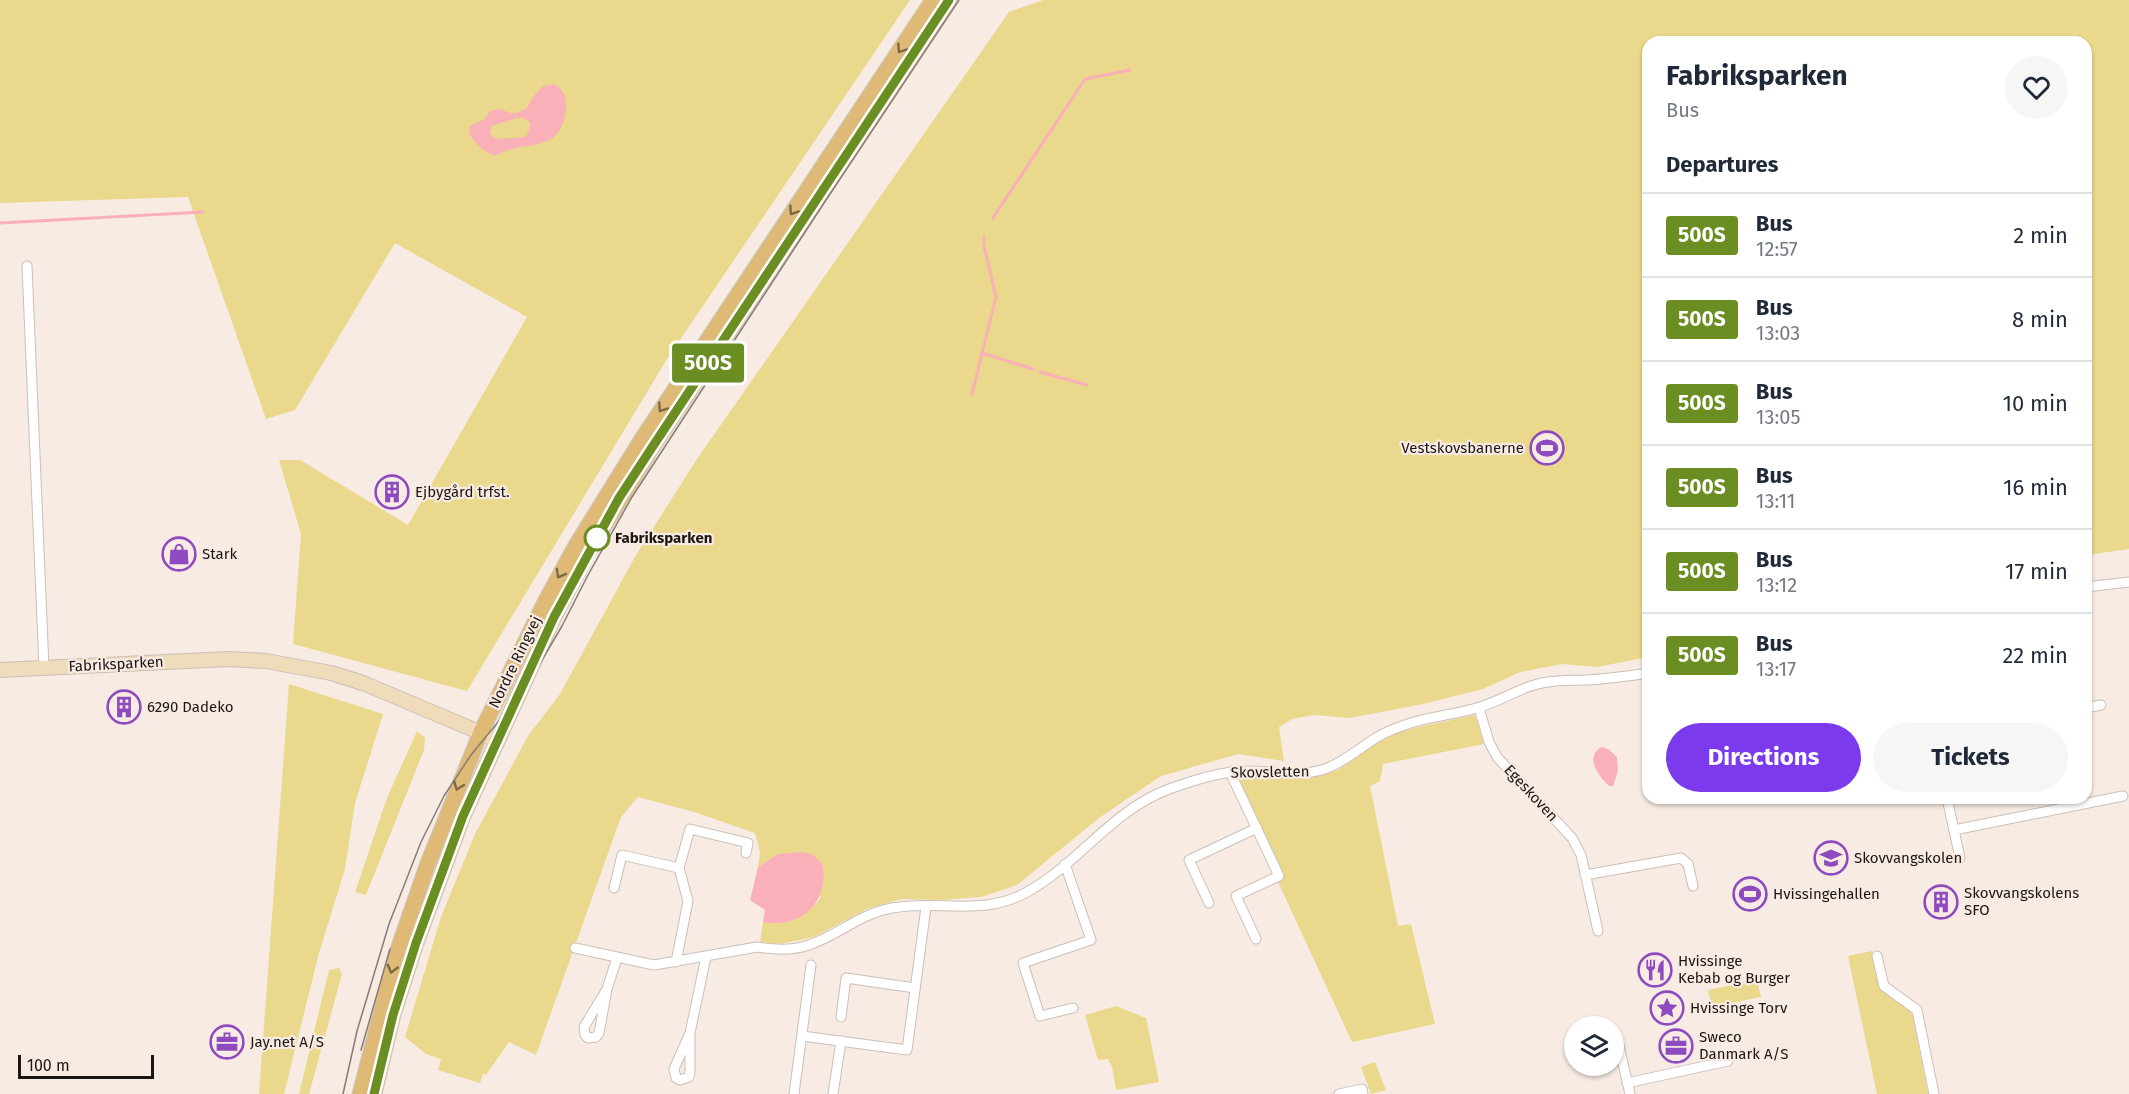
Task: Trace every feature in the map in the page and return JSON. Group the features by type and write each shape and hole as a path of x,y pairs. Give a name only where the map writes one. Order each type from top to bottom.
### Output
{"main road":[{"name":"Nordre Ringvej","path":"360,1094 395,958 428,863 481,732 545,602 586,529 646,432 933,0"},
{"name":"Nordre Ringvej","path":"374,1094 393,1015 416,943 463,816 554,617 619,498 949,0"}],"street":[{"path":"27,266 44,668"},
{"path":"2092,586 2129,582"},
{"name":"Fabriksparken","path":"0,670 228,659 266,661 331,673 363,683 498,740"},
{"name":"Skovsletten","path":"575,948 654,965 757,947 785,950 811,944 858,918 874,912 906,906 970,908 1014,898 1044,882 1114,821 1146,800 1192,781 1230,772 1299,773 1325,769 1339,763 1389,731 1409,723 1479,708 1530,686 1545,682 1642,674"},
{"path":"2092,707 2101,705"},
{"name":"Egeskoven","path":"1479,708 1489,742 1497,757 1572,838 1581,855 1598,931"},
{"path":"1230,772 1279,876 1236,896 1256,939"},
{"path":"2092,802 2123,796"},
{"path":"1948,804 1959,858"},
{"path":"1954,831 2084,804"},
{"path":"1209,903 1189,860 1257,828"},
{"path":"676,962 688,901 679,868 690,829 748,843 746,853"},
{"path":"615,888 622,855 679,868"},
{"path":"1585,876 1681,858 1688,864 1693,886"},
{"path":"1065,864 1090,940 1023,963 1040,1016 1073,1008"},
{"path":"802,1036 907,1050 926,907"},
{"path":"1877,956 1884,986 1917,1010 1934,1094"},
{"path":"690,1033 706,957"},
{"path":"607,989 584,1027 588,1038 596,1037 599,1033 607,989 617,958"},
{"path":"794,1094 811,965"},
{"path":"841,1017 846,978 915,988"},
{"path":"834,1094 841,1041"},
{"path":"1627,1083 1728,1061"},
{"path":"1624,1069 1630,1094"},
{"path":"1339,1094 1362,1089 1363,1094"}],"shaded area":[{"path":"0,0 910,0 667,359 467,691 293,644 301,534 279,460 300,460 408,525 527,317 395,243 295,410 266,419 188,197 0,203"},
{"path":"1044,0 2129,0 2129,549 2092,554 2092,36 1642,36 1642,658 1597,667 1562,664 1520,672 1483,689 1419,705 1349,718 1315,715 1292,719 1279,727 1284,761 1238,754 1161,776 1099,818 1017,885 981,897 940,900 902,899 869,908 814,937 780,944 760,942 763,922 780,923 803,915 821,897 778,854 758,867 760,852 755,833 694,812 638,797 621,817 536,1055 509,1042 486,1075 483,1074 480,1083 438,1070 441,1059 426,1054 405,1037 441,917 475,834 528,736 560,694 636,555 697,459 1009,12"},
{"path":"554,84 562,91 566,100 563,123 558,133 550,140 495,156 474,141 469,133 470,126 485,119 490,111 500,109 517,113 527,108 543,86","holes":["524,118 530,123 525,137 495,139 490,133 491,126"]},
{"path":"289,684 383,714 355,803 345,869 319,953 284,1094 259,1094"},
{"path":"1475,715 1484,744 1383,764 1380,781 1370,786 1398,926 1411,924 1435,1024 1352,1042 1278,882 1284,877 1238,778 1266,776 1308,779 1338,770 1374,745 1400,731"},
{"path":"417,731 425,738 424,750 366,895 355,892 387,798"},
{"path":"1602,747 1617,757 1618,771 1613,786 1609,786 1597,772 1593,761 1594,755"},
{"path":"800,852 812,854 823,866 823,883 816,903 802,916 793,920 784,923 763,922 765,910 750,900 758,867 778,854"},
{"path":"1872,951 1878,985 1912,1012 1928,1094 1877,1094 1848,956"},
{"path":"339,968 342,974 309,1094 299,1094 329,970"},
{"path":"1757,980 1761,997 1712,1007 1708,990"},
{"path":"1116,1006 1146,1018 1159,1082 1116,1090 1112,1067 1108,1059 1098,1060 1085,1015"},
{"path":"1375,1062 1386,1090 1371,1094 1361,1067"}],"waterway":[{"path":"993,218 1085,79 1130,70"},
{"path":"0,223 203,212"},
{"path":"972,394 996,297 984,237"},
{"path":"982,353 1033,369"},
{"path":"1040,372 1087,385"}],"tram line":[{"path":"343,1094 357,1031 389,924 421,842 444,796 471,755 525,689 632,497 959,0"},
{"path":"361,1050 390,949"}],"bus line":[{"name":"500S","path":"374,1094 393,1015 416,943 463,816 554,617 587,554 619,498 651,449 949,0"}],"place":[{"name":"Vestskovsbanerne","path":"1547,448"},
{"name":"Ejbygård trfst.","path":"392,492"},
{"name":"Fabriksparken","path":"597,538"},
{"name":"Stark","path":"179,554"},
{"name":"6290 Dadeko","path":"124,707"},
{"name":"Skovvangskolen","path":"1831,858"},
{"name":"Hvissingehallen","path":"1750,894"},
{"name":"Skovvangskolens SFO","path":"1941,902"},
{"name":"Hvissinge Kebab og Burger","path":"1655,970"},
{"name":"Hvissinge Torv","path":"1667,1008"},
{"name":"Jay.net A/S","path":"227,1042"},
{"name":"Sweco Danmark A/S","path":"1676,1046"}]}
